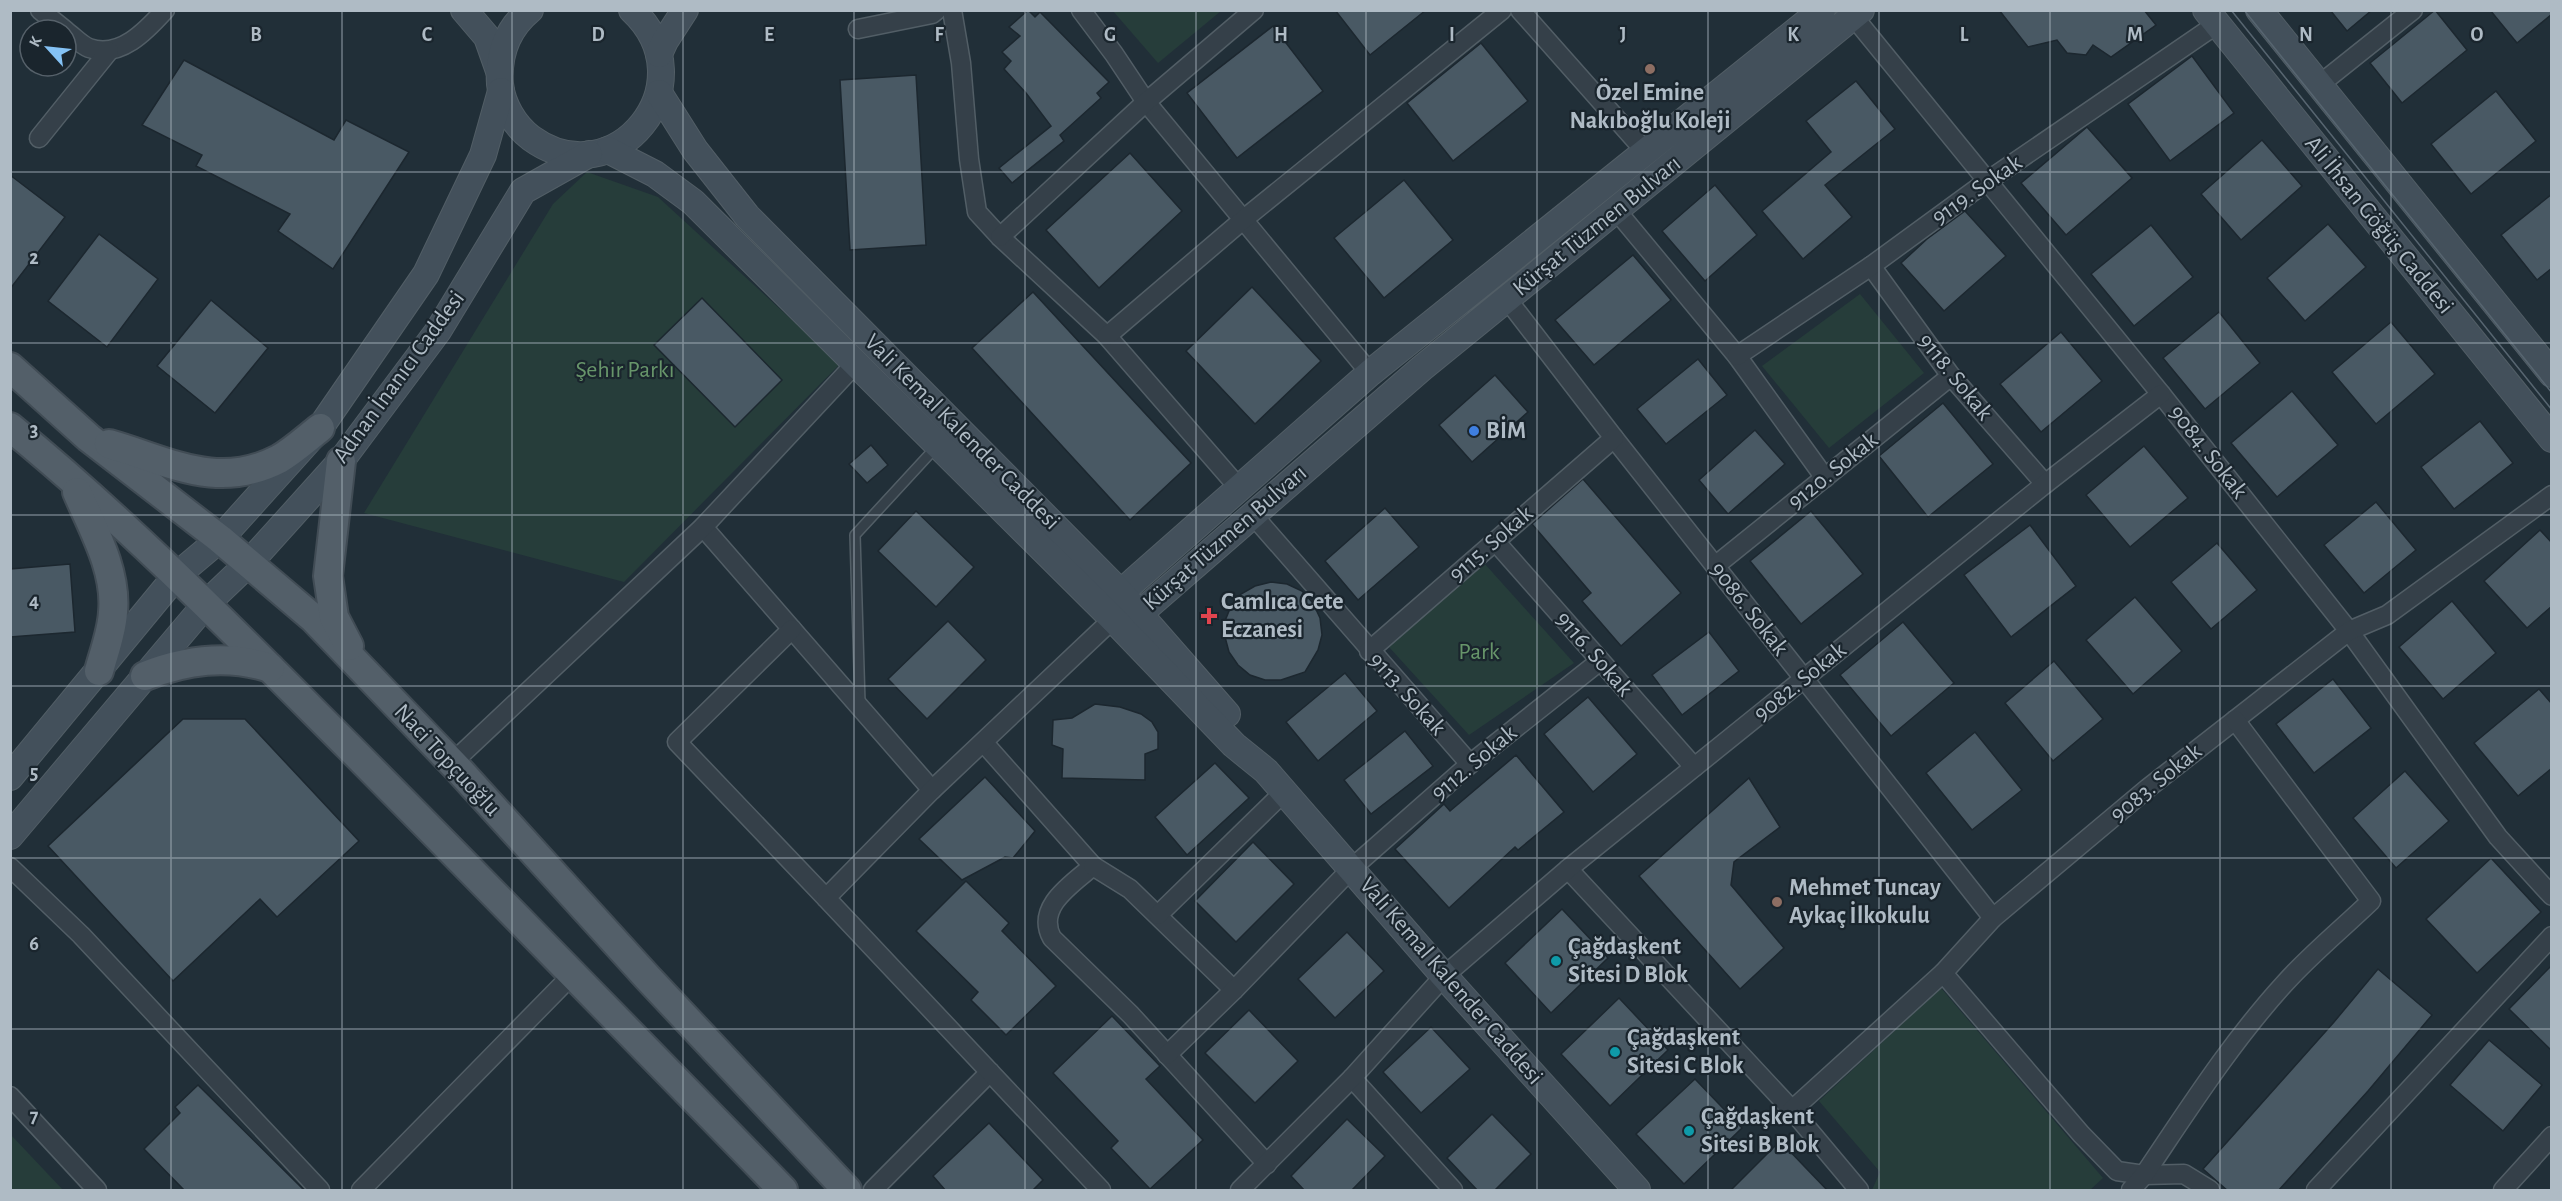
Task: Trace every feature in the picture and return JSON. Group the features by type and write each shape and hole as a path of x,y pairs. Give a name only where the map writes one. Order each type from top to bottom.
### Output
{"main road":[{"name":"Naci Topçuoğlu","path":"10,367 89,438 220,539 313,618 452,763 647,977 847,1191"},
{"path":"10,427 206,604 573,974 783,1191"},
{"path":"89,438 203,473 248,472 280,458 320,428"},
{"path":"341,460 328,576 334,617 359,667"},
{"path":"73,482 99,543 113,595 111,629 99,671"},
{"path":"145,676 181,664 200,661 236,660 270,668"}],"street":[{"path":"39,138 109,51 137,38 165,10"},
{"path":"464,10 487,37 509,113 523,132 542,146 565,154 598,152"},
{"name":"Adnan İnanıcı Caddesi","path":"10,777 176,576 220,539 320,428 426,274 483,155 500,81 502,52 510,33 521,17 530,10"},
{"path":"632,10 653,36 659,54 662,73 659,93"},
{"path":"659,54 685,10"},
{"path":"858,29 932,14 937,10"},
{"path":"952,10 961,63 969,159 977,212 1000,237 1107,336 1239,488"},
{"path":"1081,10 1146,102 1370,373"},
{"path":"1000,237 1146,102 1254,10"},
{"path":"1107,336 1244,219 1502,10"},
{"path":"1520,10 1645,152"},
{"name":"Kürşat Tüzmen Bulvarı","path":"1822,10 1370,373 1121,593 1113,619 1139,614 1422,369 1857,13"},
{"name":"Ali İhsan Göğüş Caddesi","path":"2259,10 2552,374"},
{"path":"2319,85 2413,10"},
{"name":"9084. Sokak","path":"1857,13 1986,182 2161,394 2349,631 2498,837 2552,896"},
{"name":"Ali İhsan Göğüş Caddesi","path":"2211,17 2552,439"},
{"name":"9119. Sokak","path":"1737,356 1871,266 2211,17"},
{"path":"78,40 88,48 109,51"},
{"name":"Adnan İnanıcı Caddesi","path":"10,836 206,604 249,563 341,460 438,331 523,192 598,152 626,141 641,128 652,111 659,93"},
{"name":"Vali Kemal Kalender Caddesi","path":"659,93 695,150 747,216 1121,593 1246,735 1266,771"},
{"name":"Vali Kemal Kalender Caddesi","path":"598,152 655,174 693,202 857,362 1113,619 1233,745 1266,771 1444,976 1637,1191"},
{"path":"1616,210 1737,356 1825,478"},
{"name":"9118. Sokak","path":"1871,266 1951,376 2044,484"},
{"name":"9086. Sokak","path":"1508,299 1614,438 1993,918"},
{"path":"452,763 703,526 857,362"},
{"name":"9120. Sokak","path":"1715,566 1951,376"},
{"name":"9082. Sokak","path":"1240,1191 1352,1078 1444,976 1568,869 2044,484 2161,394"},
{"name":"9115. Sokak","path":"1369,651 1614,438"},
{"name":"9083. Sokak","path":"1792,1110 1943,973 1993,918 2148,788 2349,631 2387,615 2552,495"},
{"name":"9113. Sokak","path":"1252,514 1369,651 1470,764"},
{"path":"703,526 932,790"},
{"name":"9116. Sokak","path":"1495,541 1694,767"},
{"path":"826,898 932,790 1113,619"},
{"path":"792,629 677,742 1101,1191"},
{"name":"9112. Sokak","path":"1167,1054 1234,990 1352,868 1470,764 1600,661"},
{"path":"2131,1191 2144,1176 2218,1065 2253,1021 2286,982 2372,901 2235,720"},
{"path":"984,743 1093,866 1130,889 1234,990"},
{"path":"1158,915 1284,792"},
{"path":"1093,866 1067,888 1050,908 1046,918 1047,929 1052,938 1131,1015 1267,1164"},
{"path":"10,867 81,935 320,1191"},
{"path":"1568,869 1792,1110 1859,1191"},
{"path":"2316,1191 2552,936"},
{"path":"1943,973 2081,1134 2117,1171 2144,1176 2184,1173 2210,1191"},
{"path":"361,1191 573,974"},
{"path":"873,1191 990,1072"},
{"path":"1352,1078 1453,1191"},
{"path":"10,1096 97,1191"},
{"path":"2503,1191 2552,1137"}],"lane":[{"path":"860,707 855,535 939,444"}],"green space":[{"path":"1113,11 1221,11 1158,63"},
{"name":"Şehir Parkı","path":"587,172 658,197 840,364 624,582 364,513 553,204"},
{"path":"1860,294 1924,373 1829,448 1762,366"},
{"name":"Park","path":"1484,563 1574,663 1469,735 1389,647"},
{"path":"1941,988 2103,1178 2090,1190 1872,1190 1880,1172 1819,1101"},
{"path":"11,1135 63,1190 11,1190"}],"building":[{"path":"1028,10 1035,17 1040,12 1109,82 1097,93 1101,98 1060,135 1064,141 1012,183 999,168 1051,126 1004,69 1011,61 1002,52 1020,36 1009,27"},
{"path":"1335,10 1426,10 1370,55"},
{"path":"1999,10 2144,10 2156,25 2111,57 2093,45 2086,55 2067,53 2057,40 2028,47"},
{"path":"2330,10 2372,10 2347,31"},
{"path":"2435,10 2467,50 2402,103 2370,63"},
{"path":"2490,10 2552,10 2552,14 2517,43"},
{"path":"1273,26 1323,91 1237,158 1187,93"},
{"path":"1481,43 1528,101 1453,161 1407,103"},
{"path":"2192,56 2234,113 2170,161 2128,104"},
{"path":"184,60 334,140 346,120 409,152 333,269 278,231 290,214 196,166 202,155 142,125"},
{"path":"916,75 926,245 850,250 840,80"},
{"path":"1856,81 1895,129 1825,185 1852,217 1803,259 1762,211 1831,152 1806,121"},
{"path":"2496,91 2536,141 2471,194 2431,144"},
{"path":"2087,127 2132,178 2066,235 2021,183"},
{"path":"2262,140 2302,186 2241,240 2201,194"},
{"path":"1130,153 1182,211 1099,288 1046,230"},
{"path":"10,175 65,217 10,289"},
{"path":"1404,180 1453,240 1384,298 1334,238"},
{"path":"1715,185 1757,235 1705,281 1662,231"},
{"path":"2552,194 2552,268 2537,280 2501,235"},
{"path":"1965,211 2006,256 1944,311 1901,263 1927,239"},
{"path":"2328,224 2366,267 2305,321 2267,278"},
{"path":"2151,225 2193,277 2134,326 2091,274"},
{"path":"99,234 158,279 107,347 48,301"},
{"path":"1633,255 1671,300 1594,365 1555,320"},
{"path":"1252,287 1321,361 1255,424 1186,351"},
{"path":"1033,292 1191,463 1130,520 972,348"},
{"path":"702,298 782,380 735,427 654,345"},
{"path":"211,300 268,348 215,413 157,366"},
{"path":"2219,312 2260,363 2205,409 2163,358"},
{"path":"2391,322 2435,374 2376,424 2332,372"},
{"path":"2061,332 2102,381 2041,432 2000,384"},
{"path":"1698,359 1727,395 1666,444 1637,409"},
{"path":"1495,375 1528,412 1472,462 1439,425"},
{"path":"2292,391 2338,445 2277,497 2231,443"},
{"path":"1943,403 1993,464 1928,517 1879,456"},
{"path":"2480,421 2513,463 2454,509 2421,467"},
{"path":"1755,430 1785,464 1728,514 1699,480"},
{"path":"871,445 888,465 867,483 849,464"},
{"path":"2144,446 2188,498 2130,547 2086,495"},
{"path":"1583,479 1681,593 1621,646 1582,601 1591,593 1532,524"},
{"path":"2376,502 2416,550 2364,593 2324,545"},
{"path":"1385,508 1419,547 1358,600 1325,561"},
{"path":"916,511 974,567 936,607 878,551"},
{"path":"1811,511 1863,574 1801,624 1750,561"},
{"path":"2030,525 2076,586 2011,637 1964,575"},
{"path":"2540,530 2552,543 2552,606 2527,628 2484,581"},
{"path":"2217,543 2257,590 2211,629 2171,582"},
{"path":"70,564 75,632 10,637 10,569"},
{"path":"1271,582 1287,584 1302,591 1313,603 1320,618 1322,635 1318,650 1305,672 1281,680 1265,680 1250,675 1238,665 1229,652 1225,637 1225,621 1231,606 1241,594 1255,586"},
{"path":"2135,597 2182,651 2133,694 2086,640"},
{"path":"2452,601 2496,653 2443,699 2399,647"},
{"path":"948,621 986,660 927,719 888,679"},
{"path":"1903,622 1954,683 1891,736 1840,675"},
{"path":"1709,632 1739,671 1682,715 1652,675"},
{"path":"2054,661 2103,719 2053,761 2005,703"},
{"path":"1345,673 1377,711 1318,761 1286,722"},
{"path":"2333,679 2371,728 2314,773 2276,724"},
{"path":"2539,689 2552,704 2552,768 2518,796 2474,743"},
{"path":"1588,697 1637,754 1593,792 1544,734"},
{"path":"1095,704 1120,707 1141,714 1152,722 1158,732 1158,749 1145,754 1145,780 1062,778 1063,749 1052,745 1053,720 1072,718"},
{"path":"183,719 245,719 359,841 277,917 260,899 173,981 48,846"},
{"path":"1405,731 1433,766 1371,814 1344,780"},
{"path":"1975,732 2022,790 1972,830 1926,773"},
{"path":"1516,755 1564,812 1518,850 1515,847 1449,908 1395,849 1444,804 1450,811"},
{"path":"1215,763 1249,798 1187,855 1155,817"},
{"path":"2405,771 2449,821 2396,868 2353,818"},
{"path":"985,777 1035,831 1013,858 1005,857 962,880 919,839"},
{"path":"1749,778 1780,827 1734,862 1731,885 1784,948 1740,989 1639,876"},
{"path":"1253,842 1294,884 1236,942 1195,901"},
{"path":"2491,858 2541,912 2477,973 2426,919"},
{"path":"966,881 1009,923 1002,931 1056,986 1006,1035 971,1000 978,992 916,931"},
{"name":"Çağdaşkent Sitesi D Blok","path":"1562,909 1608,958 1551,1013 1505,963"},
{"path":"1347,932 1384,971 1335,1018 1298,979"},
{"path":"2552,965 2552,1051 2509,1009"},
{"path":"2378,969 2432,1015 2368,1091 2278,1191 2228,1191 2203,1169"},
{"name":"Çağdaşkent Sitesi C Blok","path":"1619,998 1668,1050 1610,1106 1561,1054"},
{"path":"1249,1010 1298,1061 1255,1103 1205,1053"},
{"path":"1112,1016 1160,1066 1146,1079 1203,1140 1150,1189 1111,1148 1118,1141 1053,1073"},
{"path":"1431,1027 1470,1069 1421,1113 1383,1072"},
{"path":"2489,1040 2542,1085 2503,1131 2450,1085"},
{"name":"Çağdaşkent Sitesi B Blok","path":"1695,1079 1742,1128 1684,1184 1636,1134"},
{"path":"198,1085 305,1191 185,1191 144,1149 180,1113 175,1107"},
{"path":"1492,1114 1531,1154 1494,1191 1478,1191 1447,1158"},
{"path":"1347,1119 1385,1156 1351,1191 1305,1191 1291,1176"},
{"path":"989,1123 1043,1180 1032,1191 946,1191 933,1176"},
{"path":"1780,1141 1828,1191 1730,1191"}],"tram line":[{"path":"2231,10 2552,410"},
{"path":"2244,10 2552,393"}],"place":[{"name":"Özel Emine Nakıboğlu Koleji","path":"1650,69"},
{"name":"BİM","path":"1474,431"},
{"name":"Camlıca Cete Eczanesi","path":"1209,616"},
{"name":"Mehmet Tuncay Aykaç İlkokulu","path":"1777,902"},
{"name":"Çağdaşkent Sitesi D Blok","path":"1556,961"},
{"name":"Çağdaşkent Sitesi C Blok","path":"1615,1052"},
{"name":"Çağdaşkent Sitesi B Blok","path":"1689,1131"}]}
